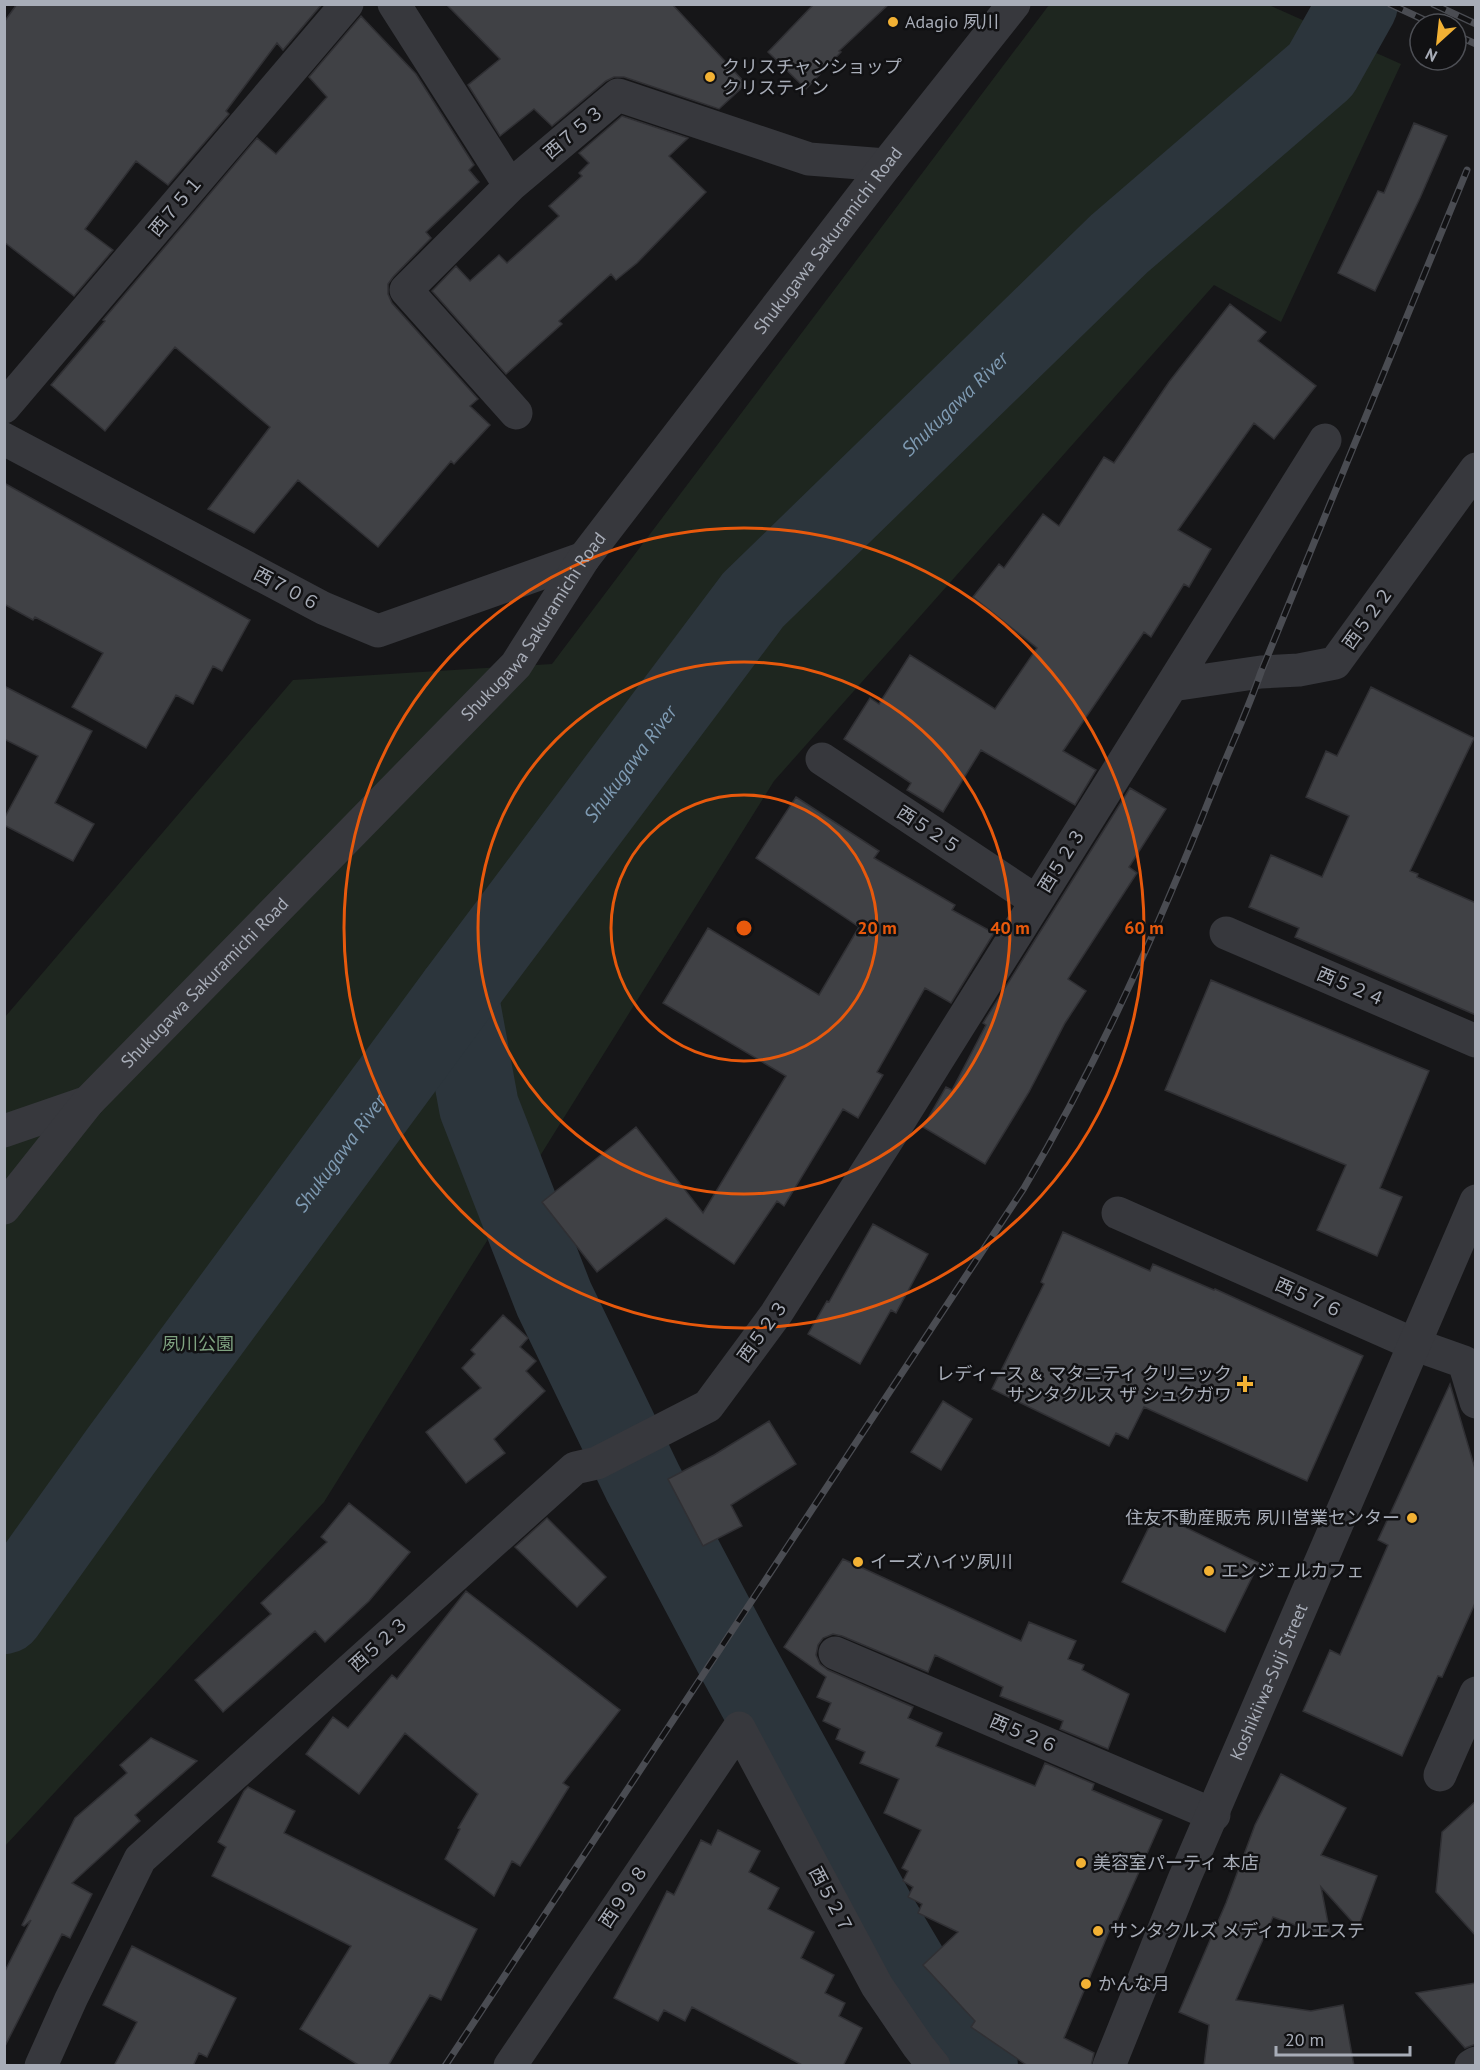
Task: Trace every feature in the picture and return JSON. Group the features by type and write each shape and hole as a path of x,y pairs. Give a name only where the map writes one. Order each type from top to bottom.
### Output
{"street":[{"name":"西７５１","path":"4,407 347,4"},
{"path":"394,4 510,186 406,290 516,413"},
{"name":"Shukugawa Sakuramichi Road","path":"4,1208 88,1102 516,665 584,558 886,165 1014,4"},
{"name":"西７５３","path":"510,186 618,95 809,159 886,165"},
{"name":"西７０６","path":"4,439 323,609 378,631 584,558"},
{"name":"西５２３","path":"41,2066 71,1999 140,1859 575,1468 597,1463 708,1406 776,1314 898,1123 1325,440"},
{"name":"西５２２","path":"1172,685 1261,672 1299,670 1335,663 1476,469"},
{"name":"西５２５","path":"822,759 1036,901"},
{"name":"西５２４","path":"1226,933 1476,1041"},
{"path":"4,1131 88,1102"},
{"name":"Koshikiiwa-Suji Street","path":"1109,2066 1185,1877 1214,1815 1476,1201"},
{"name":"西５７６","path":"1118,1213 1416,1344 1464,1362 1476,1402"},
{"name":"西５２６","path":"835,1653 1214,1815"},
{"path":"1440,1775 1476,1693"},
{"name":"西９９８","path":"510,2066 739,1728"},
{"name":"西５２７","path":"739,1728 877,1986 934,2066"},
{"path":"1471,2066 1476,2063"}],"green space":[{"name":"夙川公園","path":"1049,5 1269,5 1401,64 1281,322 1214,285 774,781 324,1502 5,1846 5,1017 293,680 552,664"}],"building":[{"path":"17,4 322,4 283,50 277,43 226,111 229,114 168,185 136,161 85,229 113,250 74,296 4,242 4,22"},
{"path":"446,4 672,4 746,84 719,109 624,77 614,77 606,81 552,126 534,109 500,136 468,85 500,59"},
{"path":"814,4 889,4 839,51 841,52 806,89 768,52"},
{"path":"361,16 416,74 474,165 469,170 479,182 426,232 431,238 393,277 388,284 388,294 392,303 478,399 470,406 490,425 454,464 451,461 378,547 298,480 254,533 208,509 270,427 175,347 105,431 51,385 257,138 276,154 327,97 309,77"},
{"path":"622,116 688,138 669,156 706,192 637,263 616,280 611,274 559,321 562,324 506,374 432,291 456,266 470,281 499,255 507,263 559,216 549,206 582,176 579,173 589,163 579,153"},
{"path":"1414,123 1447,136 1375,291 1338,273 1378,191 1384,193"},
{"path":"1230,304 1266,332 1258,341 1316,386 1274,439 1254,423 1178,530 1211,549 1189,587 1184,584 1151,637 1144,632 1063,751 1096,770 1075,805 981,750 943,812 907,790 911,783 844,739 870,698 879,704 910,655 995,709 1037,648 973,597 999,564 1004,568 1043,514 1059,526 1104,457 1114,463 1169,382"},
{"path":"4,483 250,620 222,671 213,666 193,704 176,695 146,748 72,707 103,653 35,617 33,620 4,604"},
{"path":"4,686 92,731 55,803 94,824 73,861 4,825 4,819 38,756 4,739"},
{"path":"1371,687 1474,738 1410,871 1418,874 1417,877 1476,903 1476,1015 1295,937 1299,928 1249,907 1271,855 1322,877 1349,816 1306,797 1326,751 1337,756"},
{"path":"1130,788 1166,809 1129,867 1137,873 1068,979 1086,991 1065,1023 1029,1092 985,1164 923,1127 946,1087 952,1090 986,1025 983,1023"},
{"path":"796,797 879,851 874,858 955,905 952,910 994,933 951,1003 925,988 877,1072 883,1075 858,1118 843,1109 784,1206 777,1201 734,1264 666,1218 597,1272 542,1202 636,1127 703,1213 786,1076 663,1003 708,928 819,995 859,927 756,858"},
{"path":"1211,980 1429,1071 1380,1188 1402,1197 1377,1256 1317,1230 1346,1165 1165,1090"},
{"path":"873,1224 928,1254 896,1313 891,1310 860,1364 808,1334 827,1301 829,1302"},
{"path":"1063,1232 1150,1271 1153,1264 1215,1289 1363,1356 1307,1481 1144,1407 1128,1439 1116,1433 1109,1446 992,1389 1044,1284 1041,1282"},
{"path":"503,1315 528,1338 520,1347 536,1361 526,1371 545,1391 494,1439 505,1453 466,1483 426,1432 481,1388 462,1368 475,1354 471,1350"},
{"path":"1450,1384 1476,1472 1476,1601 1442,1677 1438,1676 1402,1756 1303,1711 1330,1650 1340,1655 1388,1545 1378,1540"},
{"path":"943,1401 972,1419 941,1470 911,1452"},
{"path":"769,1421 796,1464 731,1505 742,1526 703,1546 668,1479 714,1455"},
{"path":"349,1503 410,1552 369,1601 325,1642 315,1631 223,1712 195,1680 271,1614 261,1603 327,1542 321,1537"},
{"path":"1156,1513 1259,1563 1225,1632 1122,1582"},
{"path":"547,1518 606,1577 577,1607 515,1547"},
{"path":"843,1559 1021,1641 1029,1622 1076,1641 1068,1659 1084,1665 1082,1670 1129,1694 1108,1749 1060,1729 1063,1721 1000,1696 1003,1687 935,1655 928,1672 833,1634 823,1638 818,1645 816,1655 820,1664 828,1670 913,1707 908,1718 942,1733 936,1746 1035,1786 1045,1763 1094,1784 1092,1790 1162,1820 1114,1928 1111,1927 1064,2038 1094,2053 1091,2066 1028,2066 971,2027 975,2021 923,1965 958,1932 918,1913 922,1904 908,1897 913,1887 903,1881 908,1871 902,1868 921,1830 884,1813 899,1779 860,1763 865,1752 836,1739 840,1729 823,1721 831,1703 817,1697 826,1677 784,1647"},
{"path":"466,1591 620,1710 563,1783 569,1787 520,1866 512,1861 494,1896 445,1859 460,1829 458,1828 478,1794 405,1733 359,1794 306,1754 333,1717 348,1728 392,1675 397,1679"},
{"path":"151,1738 197,1761 135,1815 140,1821 72,1883 92,1894 70,1938 62,1934 4,2048 4,1973 31,1920 24,1926 22,1925 75,1818 127,1773 120,1765"},
{"path":"1281,1774 1346,1808 1321,1855 1377,1876 1358,1928 1321,1887 1331,1938 1273,1917 1236,2000 1311,2011 1343,2005 1354,2066 1204,2066 1209,2025 1179,2012 1226,1903 1255,1825"},
{"path":"248,1787 295,1811 284,1833 477,1929 441,2000 430,1995 388,2066 360,2066 300,2029 351,1946 212,1876 226,1847 218,1842"},
{"path":"1476,1801 1476,1936 1436,1892 1442,1832"},
{"path":"718,1830 760,1851 749,1872 779,1888 768,1909 814,1932 801,1958 834,1975 825,1993 845,2003 839,2016 862,2028 843,2066 804,2066 692,2007 685,2021 664,2010 658,2021 614,1998 667,1891 674,1895 701,1840 711,1845"},
{"path":"132,1946 236,1998 207,2057 199,2053 193,2066 114,2066 137,2022 103,2005"},
{"path":"1476,1983 1476,2044 1465,2048 1416,1993"}],"waterway":[{"name":"Shukugawa River","path":"4,1614 120,1452 458,993 753,600 1119,244 1321,70 1358,4"},
{"path":"458,993 479,1107 554,1299 643,1483 733,1653 878,1917 948,2035 978,2066"}],"railway":[{"path":"1390,4 1408,12"},
{"path":"1433,4 1476,24"},
{"path":"1468,40 1476,44"},
{"path":"445,2066 1024,1188 1078,1091 1103,1042 1171,892 1467,170"}],"place":[{"name":"Adagio 夙川","path":"893,22"},
{"name":"クリスチャンショップ クリスティン","path":"710,77"},
{"name":"レディース & マタニティ クリニック サンタクルス ザ シュクガワ","path":"1245,1384"},
{"name":"住友不動産販売 夙川営業センター","path":"1412,1518"},
{"name":"イーズハイツ夙川","path":"858,1562"},
{"name":"エンジェルカフェ","path":"1209,1571"},
{"name":"美容室パーティ 本店","path":"1081,1863"},
{"name":"サンタクルズ メディカルエステ","path":"1098,1931"},
{"name":"かんな月","path":"1086,1984"}]}
